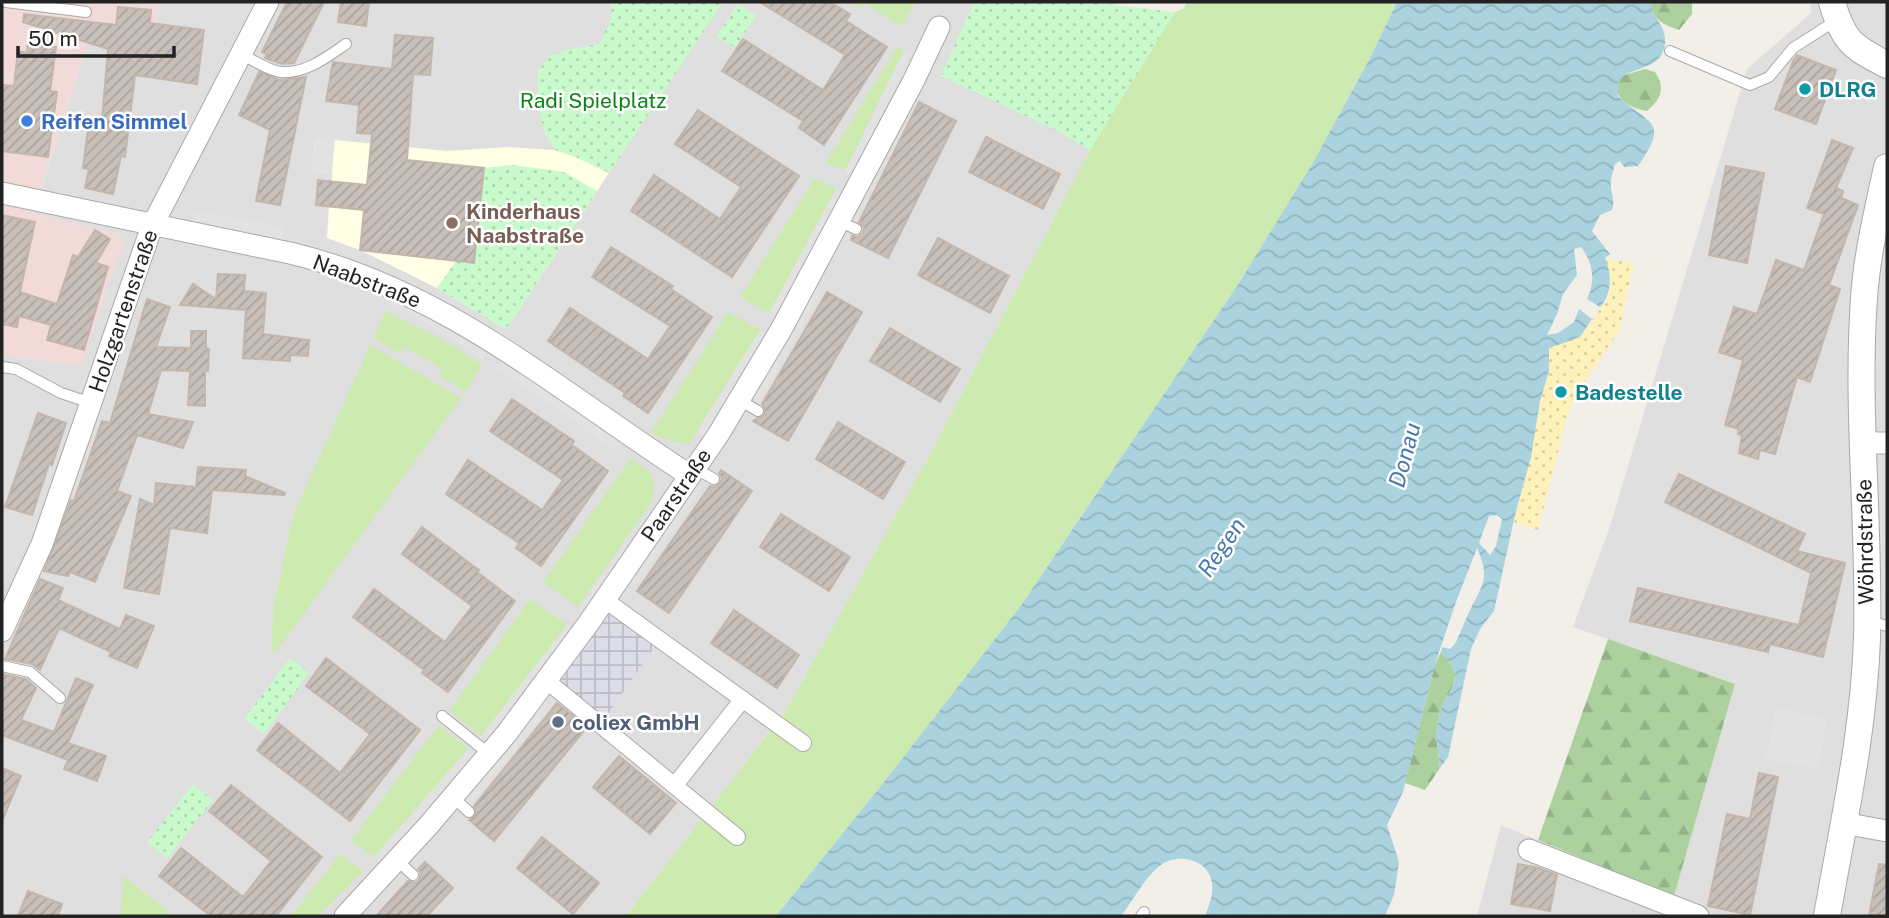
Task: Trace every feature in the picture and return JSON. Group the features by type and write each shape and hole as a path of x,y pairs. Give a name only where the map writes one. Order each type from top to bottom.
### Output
{"street":[{"name":"Holzgartenstraße","path":"2,631 42,544 152,226 268,2"},
{"path":"1835,11 1847,39 1858,50 1887,65"},
{"name":"Paarstraße","path":"345,916 453,797 547,681 692,471 847,225 939,27"},
{"name":"Wöhrdstraße","path":"1827,916 1877,623 1867,531 1875,443 1861,374 1864,297 1872,236 1887,167"},
{"name":"Naabstraße","path":"2,193 325,262 368,277 418,299 505,348 639,443 692,471"},
{"path":"605,600 803,743"},
{"path":"547,681 737,837"},
{"path":"675,785 743,699"},
{"path":"1843,823 1887,831"},
{"path":"1529,850 1698,916"}],"lane":[{"path":"6,2 86,12"},
{"path":"1670,51 1750,85 1769,78 1793,48 1835,11"},
{"path":"241,54 280,72 298,71 316,65 346,44"},
{"path":"2,367 16,369 61,393 91,403"},
{"path":"739,400 758,411"},
{"path":"692,471 714,479"},
{"path":"2,666 30,672 60,698"},
{"path":"442,716 489,754"},
{"path":"453,797 469,812"},
{"path":"397,860 413,875"}],"shaded area":[{"path":"2,2 159,2 157,25 94,22 33,213 122,236 122,248 81,365 2,355"},
{"path":"159,2 1117,2 1055,129 1090,150 927,460 785,712 626,916 2,916 2,355 81,365 122,236 33,214 94,22 157,25"},
{"path":"1810,2 1887,2 1887,916 1477,916 1501,825 1674,896 1735,684 1573,627 1610,526 1747,69 1811,13"},
{"path":"904,51 911,54 853,175 845,171"},
{"name":"Kinderhaus Naabstraße","path":"315,138 447,151 508,147 555,150 609,173 506,329 437,288 360,250 327,238 329,206 337,207 332,173 313,171"},
{"path":"315,138 335,139 332,173 313,171"},
{"path":"836,189 844,193 777,318 769,313"},
{"path":"195,211 285,227 282,243 192,225"},
{"path":"814,285 822,290 759,401 751,396"},
{"path":"393,298 425,312 487,352 483,360 422,321 390,306"},
{"path":"760,330 767,334 705,439 696,433"},
{"path":"501,360 623,444 618,452 496,367"},
{"path":"696,483 703,487 633,588 628,584"},
{"path":"628,539 634,544 586,612 579,607"},
{"path":"605,600 660,639 601,724 547,681"},
{"path":"567,625 573,630 487,741 481,736"},
{"path":"541,699 551,707 470,805 462,798"},
{"path":"1775,708 1827,718 1818,769 1766,760"},
{"path":"468,749 476,755 382,865 374,857"}],"green space":[{"name":"Radi Spielplatz","path":"611,2 723,2 609,173 555,150 544,132 537,97 538,71 548,57 565,50 599,44 611,20"},
{"path":"848,2 916,2 901,26 864,3 861,9"},
{"path":"974,2 1088,2 1175,12 1090,150 1054,129 941,76"},
{"path":"1187,2 1397,2 1369,60 1311,166 1237,286 1022,604 776,916 626,916 785,712 927,460 1090,150 1175,12 1184,8"},
{"path":"1651,2 1692,2 1692,14 1679,30 1656,17"},
{"path":"738,4 756,16 735,47 717,36"},
{"path":"897,47 904,51 845,171 826,163"},
{"path":"1645,69 1655,72 1661,88 1659,98 1647,111 1622,100 1617,89 1621,76"},
{"path":"513,165 564,172 597,191 506,329 437,288 456,261 474,262 484,168"},
{"path":"815,178 836,189 769,313 740,297"},
{"path":"386,311 449,343 482,365 466,392 438,375 441,368 404,347 399,353 373,337"},
{"path":"728,312 760,330 690,444 670,441 651,432"},
{"path":"370,345 461,398 276,652 271,650 274,604 293,516"},
{"path":"631,458 652,476 654,486 651,503 578,607 543,582"},
{"path":"530,599 567,625 481,736 449,711"},
{"path":"1608,639 1735,684 1674,896 1538,840"},
{"path":"1441,652 1454,670 1455,677 1438,719 1440,768 1425,790 1405,783 1435,664"},
{"path":"290,658 309,673 264,734 244,719"},
{"path":"439,725 468,749 374,857 351,840"},
{"path":"193,784 213,800 167,858 147,842"},
{"path":"340,854 363,871 319,916 291,916"},
{"path":"124,876 173,916 120,916"}],"sand":[{"name":"Badestelle","path":"1605,258 1634,264 1619,331 1586,379 1568,413 1538,530 1514,522 1549,371 1549,347 1580,337 1607,299 1611,284"}],"water":[{"path":"1397,2 1651,2 1665,38 1660,57 1618,81 1618,96 1652,124 1653,139 1638,166 1624,167 1620,161 1615,164 1611,181 1612,210 1600,215 1592,231 1610,254 1605,258 1610,277 1609,290 1600,307 1587,299 1592,279 1588,259 1581,247 1574,249 1577,275 1563,294 1547,335 1558,333 1574,322 1579,309 1592,319 1580,337 1549,348 1549,371 1494,611 1480,629 1471,649 1448,757 1440,768 1438,719 1455,677 1454,670 1441,652 1442,647 1450,649 1455,644 1481,588 1484,575 1477,548 1456,602 1435,664 1403,792 1387,825 1399,862 1394,895 1385,916 1205,916 1212,894 1208,872 1190,860 1175,859 1155,869 1121,916 776,916 1022,604 1237,286 1311,166 1369,60","holes":["1497,515 1502,519 1496,546 1490,555 1479,543 1489,516"]}],"building":[{"path":"287,2 324,2 294,63 282,64 265,58 267,54 262,52"},
{"path":"341,2 369,2 366,26 338,22"},
{"path":"760,2 830,2 850,14 846,21 887,47 824,145 799,128 803,121 722,71 743,39 823,90 845,55"},
{"path":"118,7 151,10 150,23 204,30 197,84 135,75 125,157 121,156 113,194 85,188 89,169 83,168 88,129 101,131 108,49 23,22 24,14 116,25"},
{"path":"395,35 433,38 430,75 413,74 407,160 484,168 474,263 360,250 364,210 316,205 318,180 367,185 372,134 357,133 359,105 326,101 333,62 392,69"},
{"name":"Reifen Simmel","path":"28,43 56,47 50,91 57,92 48,157 2,151 2,85 14,86 18,51 27,53"},
{"name":"DLRG","path":"1797,55 1836,70 1816,124 1775,109"},
{"path":"259,72 280,80 306,77 280,205 256,201 270,130 239,115"},
{"path":"919,102 956,121 888,258 851,240 852,236 858,237 863,233 864,228 859,222"},
{"path":"698,110 799,176 732,277 631,211 654,175 720,219 741,187 675,144"},
{"path":"986,137 1060,174 1043,209 969,172"},
{"path":"1832,140 1853,148 1836,188 1843,191 1841,198 1858,205 1829,285 1840,289 1810,382 1797,377 1775,454 1760,450 1758,459 1739,453 1742,435 1738,434 1739,429 1725,425 1743,360 1719,352 1734,307 1757,314 1776,260 1804,270 1824,214 1807,208"},
{"path":"1726,166 1764,173 1747,263 1709,255"},
{"path":"2,215 35,222 20,292 57,304 73,255 78,257 95,230 110,239 96,263 108,267 84,350 47,340 51,325 19,316 17,327 2,324"},
{"path":"938,238 1009,276 990,313 918,275"},
{"path":"611,247 673,286 671,289 712,317 648,413 623,396 625,393 548,341 570,308 648,359 670,326 592,277"},
{"path":"218,274 245,275 244,291 266,293 263,334 309,340 308,356 290,355 290,361 243,358 246,310 180,305 193,284 216,299"},
{"path":"827,292 862,312 788,441 753,421 765,414 762,404"},
{"path":"147,299 170,307 156,347 191,348 191,331 206,331 206,348 209,349 208,371 205,371 205,406 188,405 190,371 161,370 148,414 193,422 183,448 137,435 117,491 131,496 95,582 70,572 68,576 44,571 71,500 74,501 102,421 110,423"},
{"path":"890,328 960,369 940,402 870,361"},
{"path":"512,399 574,441 572,445 608,471 541,566 516,548 519,543 446,494 468,460 542,510 563,480 490,431"},
{"path":"38,413 66,423 32,515 5,507"},
{"path":"838,422 905,462 883,499 816,459"},
{"path":"198,467 246,470 245,476 285,493 212,490 207,533 170,528 159,594 124,588 140,499 154,505 156,483 196,487"},
{"path":"721,470 752,491 669,613 637,591 710,486 715,487 720,483"},
{"path":"1679,474 1805,534 1797,551 1845,563 1823,657 1770,644 1768,652 1630,621 1638,588 1799,625 1811,573 1665,502"},
{"path":"781,514 850,557 829,591 760,547"},
{"path":"422,527 515,601 448,692 422,673 424,670 353,617 374,589 445,642 472,606 402,554"},
{"path":"40,579 63,588 58,600 120,629 126,615 154,626 137,668 109,656 111,652 59,628 40,670 32,664 5,659"},
{"path":"734,610 799,655 777,688 711,643"},
{"path":"326,658 420,730 350,821 257,750 278,723 340,773 370,734 306,686"},
{"path":"2,674 26,679 36,688 21,720 54,732 76,678 93,685 68,743 106,756 97,781 64,769 68,760 2,735"},
{"path":"557,703 587,727 494,841 469,820 476,814 474,806"},
{"path":"619,756 676,803 650,834 593,787"},
{"path":"2,768 21,776 2,821"},
{"path":"1759,773 1778,777 1750,915 1708,906 1727,814 1750,819"},
{"path":"231,785 322,857 276,916 211,916 159,876 181,848 243,897 271,861 209,811"},
{"path":"542,837 599,883 573,914 517,868"},
{"path":"425,862 453,888 427,916 376,916 408,881 415,883 419,880 421,873 418,869"},
{"path":"1518,864 1557,875 1550,911 1511,904"},
{"path":"1879,864 1887,865 1887,916 1869,916"},
{"path":"28,891 62,904 58,916 18,916"}],"place":[{"name":"DLRG","path":"1805,89"},
{"name":"Reifen Simmel","path":"27,121"},
{"name":"Kinderhaus Naabstraße","path":"452,223"},
{"name":"Badestelle","path":"1561,392"},
{"name":"coliex GmbH","path":"558,722"}],"water label":[{"name":"Donau","path":"1404,455"},
{"name":"Regen","path":"1221,547"}]}
